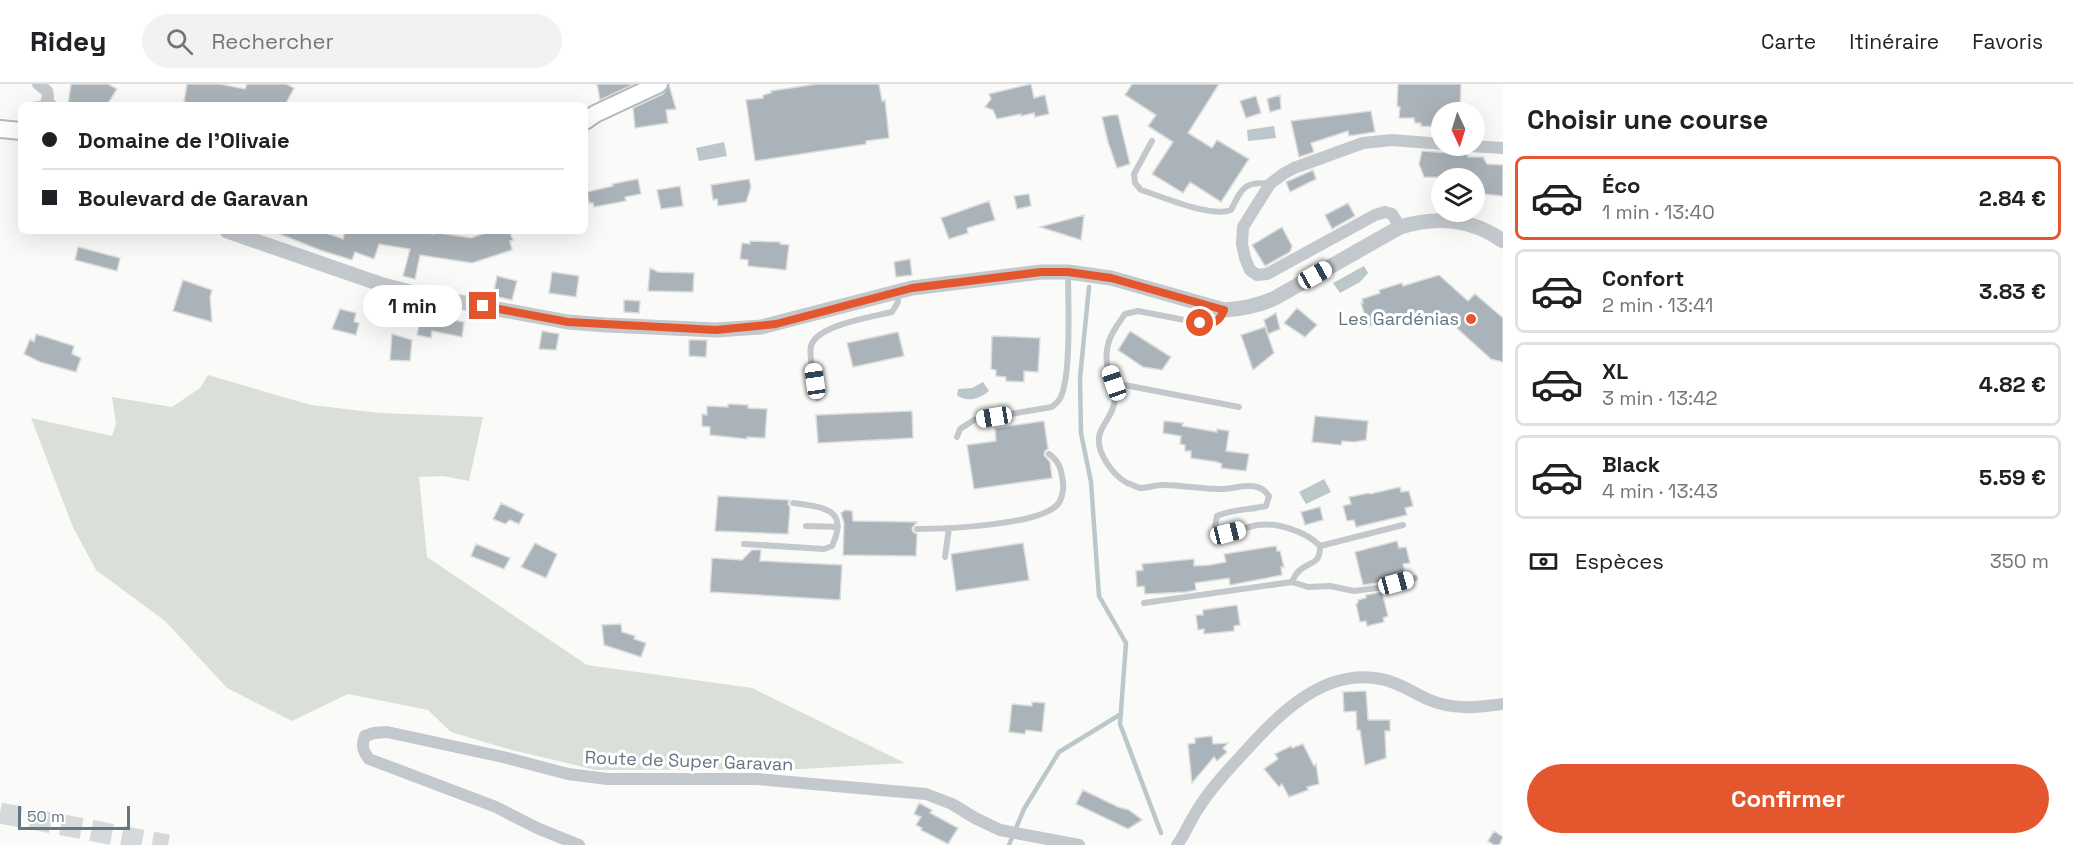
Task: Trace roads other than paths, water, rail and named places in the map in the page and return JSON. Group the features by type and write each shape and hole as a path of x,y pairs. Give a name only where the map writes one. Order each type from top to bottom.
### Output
{"main road":[{"path":"588,119 658,84"},
{"path":"0,129 18,131"}],"street":[{"path":"38,84 47,91 49,102"},
{"path":"1400,227 1392,214 1385,212 1375,215 1267,274 1257,275 1250,270 1242,244 1243,227 1270,184 1294,168 1363,143 1392,140 1431,143"},
{"path":"1485,147 1503,148"},
{"path":"236,234 383,285 422,295 568,322 716,330 776,324 912,288 1041,272 1068,272 1111,278 1224,310 1256,307 1400,227 1432,219 1467,222 1490,232 1503,241"},
{"path":"1177,845 1210,790 1251,745 1288,707 1326,686 1362,678 1380,678 1439,703 1466,708 1503,704"},
{"name":"Route de Super Garavan","path":"579,845 537,828 496,807 369,759 363,751 362,743 365,736 387,732 503,757 568,774 607,779 757,779 926,794 952,804 1000,830 1079,845"}],"lane":[{"path":"1152,141 1134,174 1135,183 1141,190 1208,211 1223,213 1231,210 1242,188 1251,184 1270,184"},
{"path":"957,437 960,429 974,420 1052,407 1059,400 1064,387 1066,365 1068,272"},
{"path":"818,398 811,348 816,336 829,329 892,312 898,302 897,292"},
{"path":"1224,310 1221,318 1214,324 1138,311 1125,314 1111,335 1107,349 1107,364 1114,383 1115,399 1111,416 1100,434 1101,448 1108,465 1126,482 1139,488 1162,485 1219,490 1252,485 1264,489 1269,496 1266,506 1249,510 1227,511 1217,516 1215,526 1220,532 1228,533 1261,525 1293,530 1312,537 1320,546 1320,555 1315,562 1300,569 1292,582"},
{"path":"1114,383 1239,407"},
{"path":"917,529 950,528 1017,520 1045,514 1059,504 1064,489 1061,466 1049,454"},
{"path":"744,544 824,549 832,546 838,527 834,513 827,508 793,503"},
{"path":"1320,546 1403,525"},
{"path":"806,526 838,527"},
{"path":"945,557 950,528"},
{"path":"1144,603 1292,582 1308,587 1330,586 1354,591 1377,588 1415,578"}],"waterway":[{"path":"1089,287 1080,378 1081,433 1091,482 1099,596 1126,643 1120,724 1161,833"},
{"path":"1009,845 1024,809 1059,752 1121,714"}],"tunnel":[{"path":"0,813 168,845"}],"place":[{"name":"Les Gardénias","path":"1471,319"}]}
